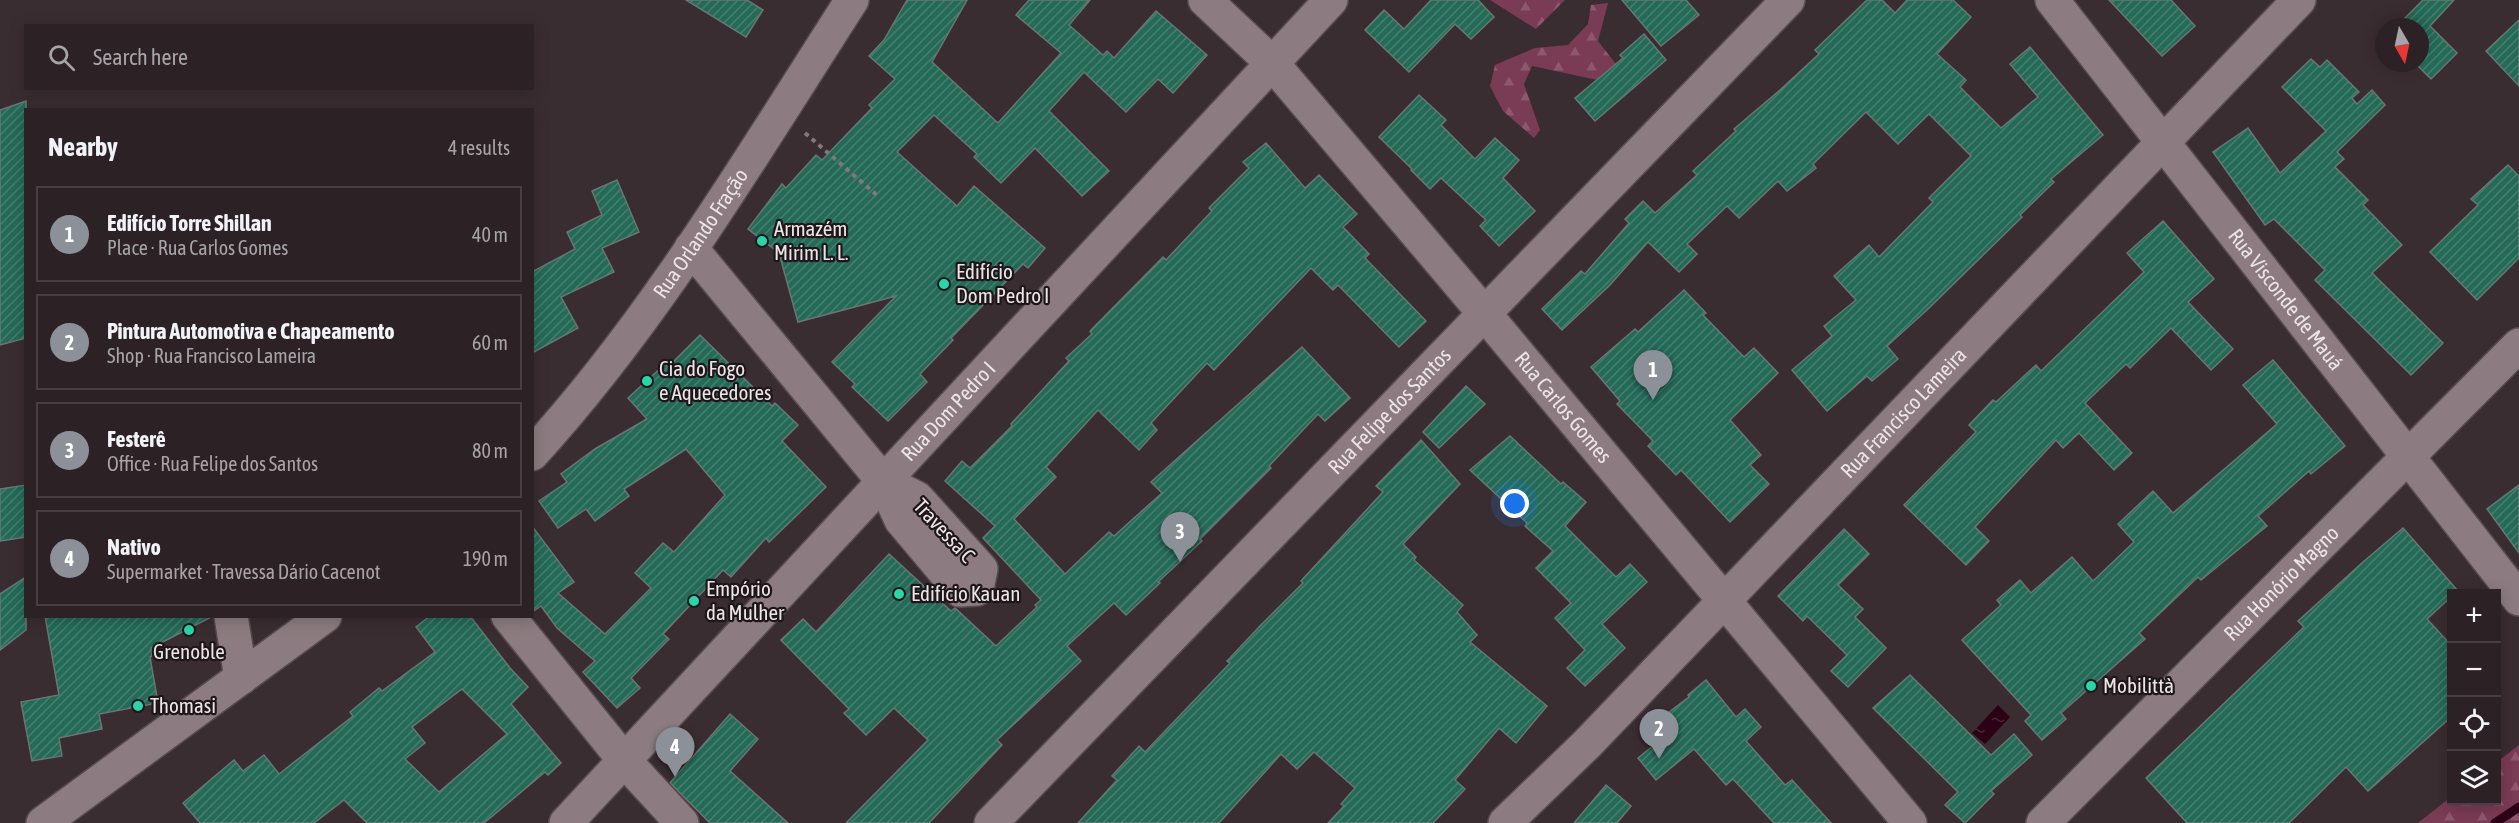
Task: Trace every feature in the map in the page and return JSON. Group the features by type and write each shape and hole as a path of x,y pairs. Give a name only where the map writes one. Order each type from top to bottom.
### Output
{"street":[{"name":"Rua Orlando Fração","path":"534,452 588,389 691,248 852,0"},
{"name":"Rua Carlos Gomes","path":"1206,0 1272,63 1910,823"},
{"name":"Rua Dom Pedro I","path":"566,823 1331,0"},
{"name":"Rua Felipe dos Santos","path":"991,823 1788,0"},
{"name":"Rua Visconde de Mauá","path":"2052,0 2519,599"},
{"name":"Rua Francisco Lameira","path":"1505,823 1587,744 2300,0"},
{"path":"691,248 883,481"},
{"name":"Rua Honório Magno","path":"2043,823 2519,345"},
{"path":"231,618 241,678"},
{"path":"43,823 322,618"},
{"path":"510,618 624,760 682,823"}],"path":[{"path":"801,129 879,197"}],"green space":[{"path":"1490,0 1565,0 1536,29"},
{"path":"1608,3 1598,41 1623,73 1607,82 1532,66 1524,84 1540,130 1534,138 1503,111 1490,86 1495,65 1535,48 1568,45 1588,24 1591,5"},
{"path":"2519,745 2519,823 2418,823 2447,800 2447,805 2501,805 2501,759"}],"water":[{"path":"1998,705 2010,717 1985,744 1972,733"}],"building":[{"path":"686,0 747,0 763,10 746,37"},
{"path":"907,0 967,0 932,62 998,123 1061,53 1016,15 1029,0 1090,0 1069,25 1103,55 1107,51 1114,58 1156,11 1207,55 1173,93 1158,79 1126,112 1084,72 1049,111 1109,171 1082,196 1035,148 1001,183 974,157 977,154 934,115 897,152 957,206 974,186 1045,248 1028,268 1023,264 951,338 953,340 920,374 927,382 888,421 852,387 855,384 832,362 896,296 798,322 779,253 748,229 782,184 786,188 816,155 822,160 872,108 869,105 895,79 869,56 884,40"},
{"path":"1431,0 1478,0 1494,17 1471,39 1455,24 1409,72 1365,30 1384,10 1404,29"},
{"path":"1622,0 1686,0 1699,15 1661,46"},
{"path":"1867,0 1882,0 1895,13 1907,0 1953,0 1971,17 1937,54 1966,80 1960,87 2001,128 2038,97 2010,64 2030,47 2103,135 2051,179 2054,182 2020,215 2022,217 1887,346 1898,359 1872,381 1867,376 1827,411 1792,370 1832,336 1824,326 1856,300 1834,276 1869,245 1879,257 1933,202 1929,198 1971,156 1929,114 1898,144 1866,112 1813,164 1816,168 1787,191 1778,181 1739,218 1727,206 1687,244 1697,254 1679,272 1648,242 1609,286 1562,330 1542,309 1581,271 1585,274 1629,223 1625,219 1643,201 1655,213 1697,175 1693,171 1736,131 1734,129 1819,54 1815,50"},
{"path":"2109,0 2171,0 2195,26 2162,56"},
{"path":"2423,0 2454,0 2430,26 2457,53 2431,79 2424,72 2429,72 2429,18 2405,18"},
{"path":"2519,20 2519,86 2486,51"},
{"path":"1644,34 1666,60 1595,121 1575,98 1623,58 1620,55"},
{"path":"2311,59 2320,67 2327,60 2359,92 2352,98 2357,104 2372,90 2385,105 2337,152 2344,159 2335,167 2368,200 2363,205 2402,245 2372,273 2443,343 2411,375 2315,280 2325,270 2274,219 2265,225 2213,152 2248,128 2280,173 2326,131 2282,87"},
{"path":"1419,95 1446,120 1441,125 1475,159 1495,138 1519,160 1503,178 1535,211 1499,246 1480,226 1486,220 1441,178 1430,189 1379,137"},
{"path":"26,101 26,108 24,108 24,339 0,345 0,110"},
{"path":"1266,143 1305,188 1319,175 1357,214 1343,227 1369,254 1365,258 1426,321 1399,347 1338,285 1333,290 1311,268 1214,370 1207,363 1151,423 1157,430 1139,450 1098,410 1046,467 1056,477 1014,519 1065,574 1109,532 1114,536 1162,493 1151,482 1302,347 1350,398 1325,421 1318,414 1269,466 1271,468 1200,539 1202,541 1126,615 1114,603 1067,646 1081,661 997,740 1002,745 929,823 846,823 928,740 894,708 866,735 844,713 849,709 781,640 803,619 816,632 889,554 951,611 955,608 996,646 1037,607 1035,605 1041,600 983,538 995,526 945,481 962,461 970,468 1012,426 1011,424 1069,361 1066,358 1092,334 1090,331 1163,257 1166,260 1212,211 1209,208 1249,168 1243,162"},
{"path":"2508,165 2519,176 2519,258 2477,300 2430,252 2478,205 2471,199"},
{"path":"617,180 639,232 602,248 614,272 561,297 578,328 534,352 534,271 575,249 567,232 602,215 592,191"},
{"path":"2163,221 2214,279 2188,302 2233,349 2211,370 2171,328 2130,368 2126,364 2085,403 2132,453 2114,470 2079,433 2063,448 2056,440 1975,527 1989,541 1966,565 1904,505 1976,432 1969,425 1993,400 1996,402 2036,365 2041,371 2144,272 2127,253"},
{"path":"1684,290 1706,313 1703,315 1744,357 1754,348 1778,373 1730,420 1761,455 1750,465 1769,484 1730,522 1681,470 1676,475 1648,446 1653,441 1617,404 1620,401 1591,367 1635,329 1638,332"},
{"path":"700,335 772,406 775,403 798,425 782,441 826,487 769,542 766,538 731,577 723,570 663,634 669,639 631,678 640,688 617,708 583,672 595,661 557,628 541,606 534,611 534,529 574,582 558,593 605,634 651,588 635,573 663,543 674,552 725,495 686,449 624,489 629,496 595,521 586,509 558,528 539,501 567,482 561,474 595,449 647,419 628,398 665,364 668,367"},
{"path":"2273,360 2345,446 2311,474 2309,471 2258,516 2267,526 2201,580 2198,577 2139,633 2145,639 2061,713 2066,719 2042,740 2025,721 2031,715 1962,640 2001,605 1997,600 2020,580 2031,593 2072,557 2093,581 2134,542 2118,524 2153,491 2173,513 2277,424 2243,385"},
{"path":"1466,386 1485,404 1439,448 1423,432"},
{"path":"1510,436 1561,484 1563,482 1586,502 1565,526 1616,577 1630,564 1647,582 1602,624 1625,648 1585,686 1567,668 1585,650 1555,618 1571,603 1536,568 1553,551 1525,526 1527,523 1470,470"},
{"path":"1421,440 1460,484 1403,544 1416,557 1414,560 1463,605 1457,612 1477,635 1470,642 1547,706 1516,743 1499,728 1455,780 1465,789 1433,823 1328,823 1344,806 1341,804 1355,788 1314,752 1297,769 1281,754 1219,823 1078,823 1117,780 1112,776 1139,746 1145,752 1230,663 1227,661 1303,583 1301,581 1383,492 1376,486"},
{"path":"24,485 24,537 0,541 0,489"},
{"path":"2519,485 2519,553 2487,509"},
{"path":"2403,528 2456,589 2447,589 2447,601 2427,619 2447,641 2447,721 2368,791 2346,767 2289,823 2187,823 2146,778 2304,627 2298,621"},
{"path":"1844,529 1869,554 1838,585 1863,609 1855,617 1886,648 1848,687 1831,671 1847,655 1807,616 1803,621 1778,596"},
{"path":"24,578 26,630 0,650 0,594"},
{"path":"45,618 209,618 151,648 152,656 150,657 158,703 99,714 102,729 59,738 62,756 32,761 21,702 59,695"},
{"path":"427,618 472,618 510,668 528,687 511,704 561,763 548,775 545,772 484,823 367,823 344,800 314,823 200,823 183,803 234,760 243,771 264,755 279,774 353,716 350,712 379,688 382,691 435,652 416,627","holes":["462,689 507,734 439,792 405,759 425,743 412,727"]},
{"path":"1910,675 1991,755 2014,734 2032,755 1991,791 1994,794 1965,823 1945,805 1958,792 1873,708"},
{"path":"1706,680 1736,717 1745,709 1761,727 1746,741 1785,785 1792,780 1831,823 1774,823 1733,779 1726,785 1694,749 1656,780 1638,758 1670,732 1660,719 1689,697 1688,695"},
{"path":"730,714 758,739 730,771 788,823 710,823 670,783"},
{"path":"1606,785 1631,806 1617,823 1574,823"}],"waterway":[{"path":"2495,823 2519,807"}],"place":[{"name":"Armazém Mirim L. L.","path":"762,241"},
{"name":"Edifício Dom Pedro I","path":"944,284"},
{"name":"Cia do Fogo e Aquecedores","path":"647,381"},
{"name":"Edifício Torre Shillan","path":"1653,400"},
{"name":"Festerê","path":"1180,562"},
{"name":"Edifício Kauan","path":"899,594"},
{"name":"Empório da Mulher","path":"694,601"},
{"name":"Grenoble","path":"189,630"},
{"name":"Mobilittà","path":"2091,686"},
{"name":"Thomasi","path":"138,706"},
{"name":"Pintura Automotiva e Chapeamento","path":"1659,759"},
{"name":"Nativo","path":"675,777"}]}
